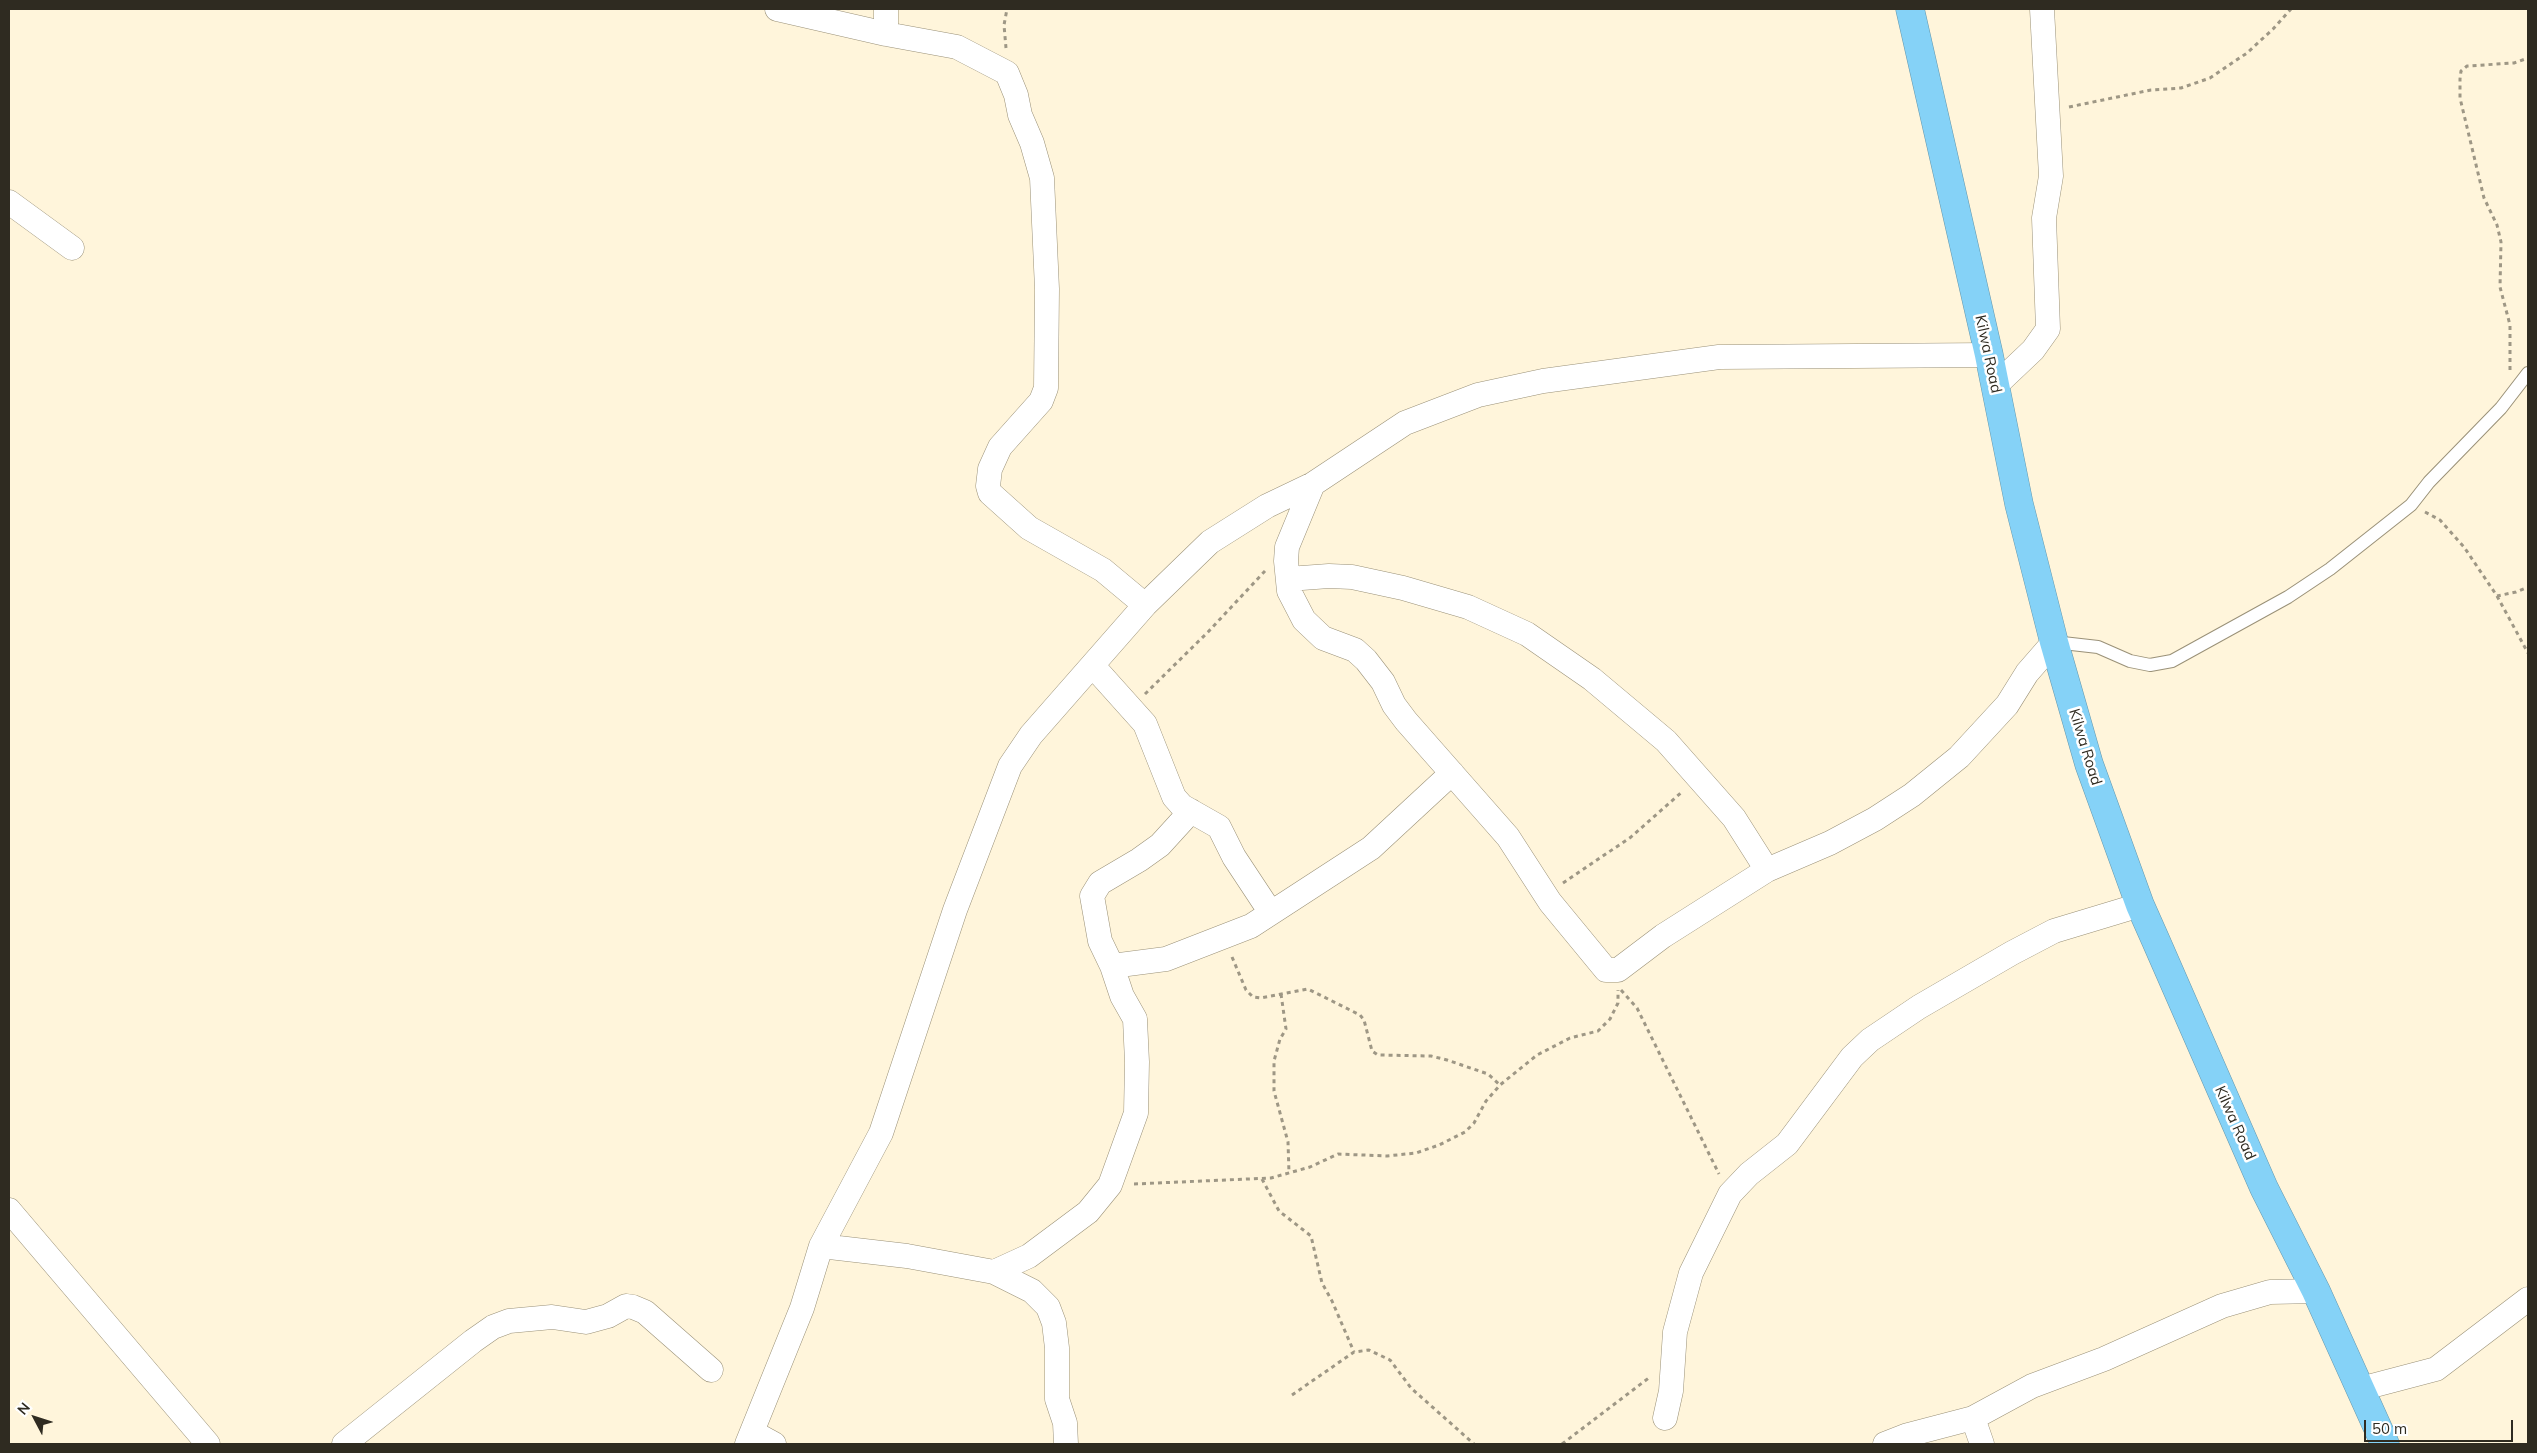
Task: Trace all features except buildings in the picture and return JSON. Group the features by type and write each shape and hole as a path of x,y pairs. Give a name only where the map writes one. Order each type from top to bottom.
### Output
{"highway":[{"name":"Kilwa Road","path":"1910,9 1989,355 2019,504 2054,642 2089,764 2140,905 2264,1188 2316,1291 2385,1444"}],"street":[{"path":"777,9 886,34 957,47 1007,73 1016,95 1020,115 1032,143 1042,178 1046,289 1046,388 1040,401 1000,446 990,470 988,486 994,498 1029,528 1103,570 1145,605"},
{"path":"886,9 886,34"},
{"path":"1995,386 2033,350 2048,329 2044,218 2051,176 2042,9"},
{"path":"9,202 72,248"},
{"path":"774,1444 750,1438 802,1308 821,1246 881,1133 955,910 1010,766 1031,735 1145,605 1210,542 1267,506 1313,484 1405,424 1478,395 1543,381 1718,357 1989,355"},
{"path":"1313,484 1287,547 1289,591 1304,620 1324,638 1355,650 1366,660 1383,682 1394,705 1406,721 1508,837 1546,894 1606,970 1613,971 1663,936 1767,870 1837,839 1912,795 1958,757 1995,718 2054,642"},
{"path":"1288,579 1329,576 1352,577 1403,588 1468,607 1527,634 1592,679 1666,741 1734,818 1767,870"},
{"path":"1092,666 1144,724 1174,797 1182,806 1219,827 1234,857 1271,913"},
{"path":"1112,966 1166,959 1251,926 1371,848 1452,773"},
{"path":"994,1272 1029,1256 1088,1212 1110,1185 1136,1113 1137,1062 1135,1019 1122,996 1112,966 1100,941 1092,896 1093,890 1100,883 1160,845 1192,811"},
{"path":"1664,1418 1671,1390 1675,1332 1691,1273 1730,1194 1749,1174 1786,1144 1852,1057 1870,1040 1964,980 2054,931 2140,905"},
{"path":"9,1210 208,1444"},
{"path":"821,1246 907,1256 994,1272 1032,1291 1048,1307 1054,1323 1057,1348 1057,1399 1065,1423 1066,1444"},
{"path":"1885,1444 1908,1435 1973,1418 2032,1386 2104,1359 2222,1306 2270,1292 2316,1291"},
{"path":"2360,1389 2436,1369 2528,1299"},
{"path":"344,1444 473,1341 493,1326 509,1320 552,1317 586,1322 608,1316 626,1306 633,1307 645,1312 711,1370"},
{"path":"1973,1418 1982,1444"}],"lane":[{"path":"2054,642 2098,647 2130,661 2150,665 2172,661 2288,597 2330,569 2411,505 2428,482 2509,398 2528,373"}],"path":[{"path":"1007,9 1004,25 1007,73"},
{"path":"2047,112 2151,90 2181,88 2210,78 2248,53 2291,9"},
{"path":"2509,398 2512,340 2500,288 2501,242 2497,224 2484,198 2460,98 2460,79 2461,71 2466,66 2514,62 2528,58"},
{"path":"2411,505 2440,520 2464,547 2496,596 2528,653"},
{"path":"1130,708 1208,632 1287,547"},
{"path":"2496,596 2516,592 2528,587"},
{"path":"1546,894 1630,837 1698,778"},
{"path":"1223,938 1246,990 1253,997 1261,998 1308,989 1360,1015 1364,1020 1372,1051 1378,1055 1431,1056 1488,1074 1500,1085"},
{"path":"1110,1185 1262,1179 1310,1167 1338,1154 1387,1156 1416,1153 1439,1145 1465,1132 1474,1123 1486,1101 1500,1085 1537,1055 1570,1038 1598,1031 1610,1019 1618,1003 1618,987 1637,1008 1695,1129 1730,1194"},
{"path":"1281,993 1286,1029 1280,1038 1274,1061 1274,1091 1288,1142 1289,1173"},
{"path":"1262,1179 1279,1211 1311,1236 1322,1283 1354,1352"},
{"path":"1292,1395 1354,1352 1369,1350 1390,1360 1412,1388 1474,1444"},
{"path":"1562,1444 1673,1360"}]}
